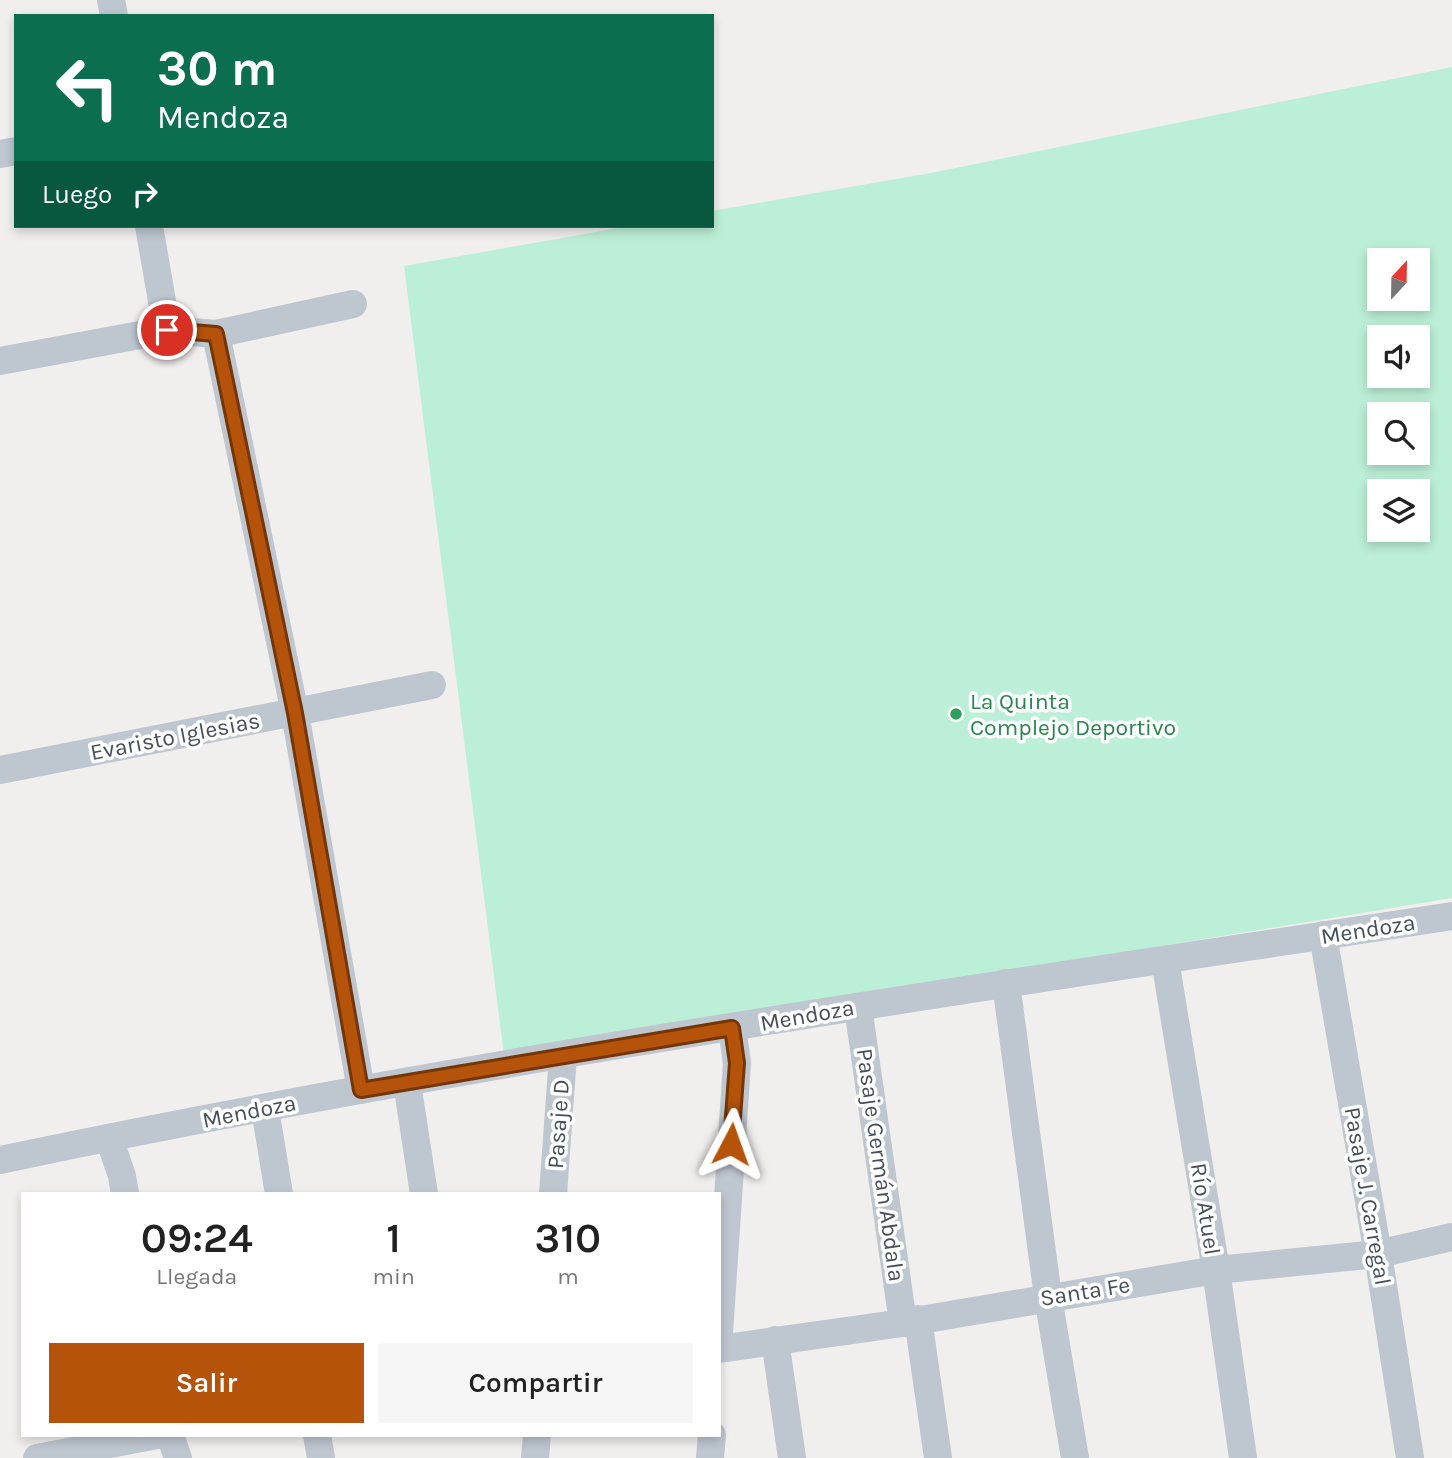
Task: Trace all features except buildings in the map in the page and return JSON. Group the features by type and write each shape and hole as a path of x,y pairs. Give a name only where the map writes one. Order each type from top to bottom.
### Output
{"street":[{"path":"149,228 167,330"},
{"path":"0,361 167,330 216,334 353,304"},
{"path":"216,334 295,713 361,1090"},
{"name":"Evaristo Iglesias","path":"0,770 432,685"},
{"name":"Mendoza","path":"0,1160 361,1090 563,1055 1006,983 1452,916"},
{"name":"Pasaje J. Carregal","path":"1323,935 1410,1458"},
{"name":"Río Atuel","path":"1165,960 1216,1270 1243,1458"},
{"path":"1006,983 1048,1297 1075,1458"},
{"name":"Pasaje Germán Abdala","path":"858,1007 937,1458"},
{"path":"721,1304 737,1063 732,1028"},
{"name":"Pasaje D","path":"553,1192 563,1055"},
{"path":"407,1083 424,1192"},
{"path":"265,1108 279,1192"},
{"path":"108,1138 122,1176 125,1192"},
{"name":"Santa Fe","path":"721,1349 911,1321 1216,1270 1378,1254 1452,1237"},
{"path":"775,1340 792,1458"},
{"path":"37,1458 147,1437"},
{"path":"171,1437 178,1458"},
{"path":"317,1437 321,1458"},
{"path":"536,1458 537,1437"},
{"path":"710,1458 712,1437"}],"green space":[{"name":"La Quinta Complejo Deportivo","path":"1452,67 1452,898 504,1055 404,266 619,228 714,228 714,211 931,173"}],"place":[{"name":"La Quinta Complejo Deportivo","path":"956,714"}],"route":[{"path":"167,330 216,334 295,713 361,1090 732,1028 737,1063 731,1144"}]}
